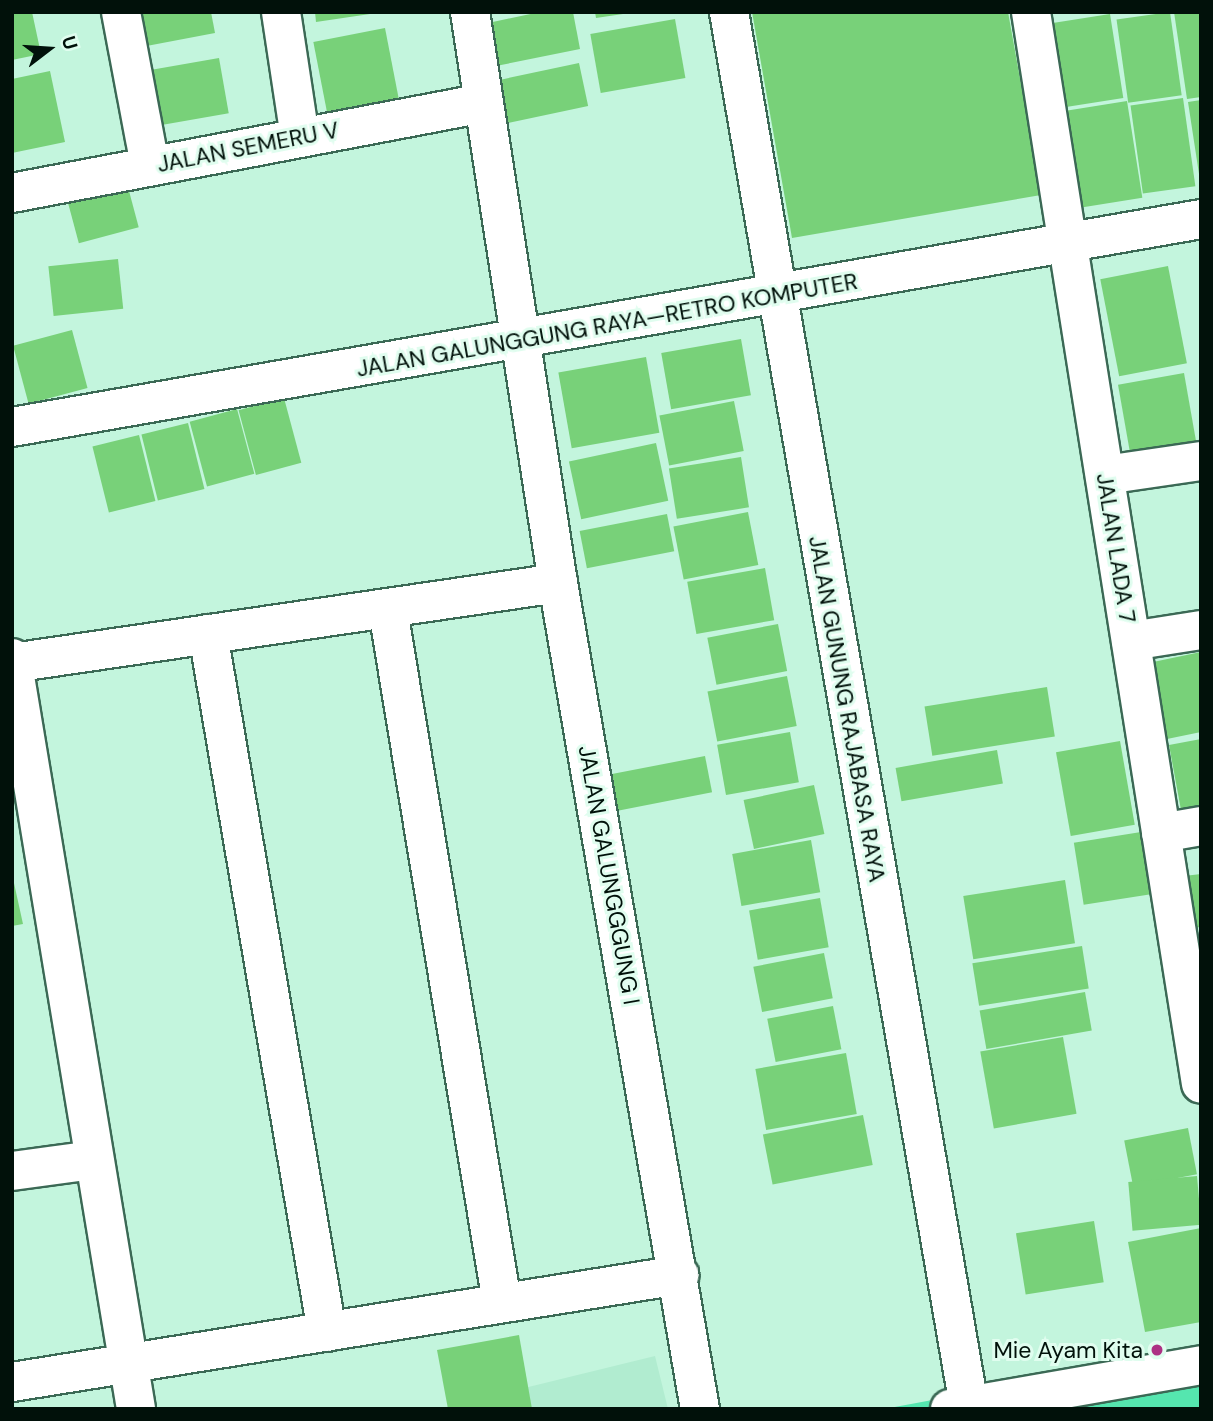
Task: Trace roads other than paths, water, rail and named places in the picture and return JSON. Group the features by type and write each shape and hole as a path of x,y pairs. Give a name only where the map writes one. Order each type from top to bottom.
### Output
{"street":[{"path":"121,12 150,166"},
{"path":"281,12 300,137"},
{"name":"JALAN GALUNGGGUNG I","path":"470,12 558,583 700,1409"},
{"name":"JALAN GUNUNG RAJABASA RAYA","path":"729,12 959,1407"},
{"name":"JALAN LADA 7","path":"1031,12 1161,833 1195,1015 1201,1084"},
{"name":"JALAN SEMERU V","path":"12,193 483,103"},
{"name":"JALAN GALUNGGUNG RAYA—RETRO KOMPUTER","path":"14,420 521,341 1201,219"},
{"path":"1105,475 1201,461"},
{"path":"13,663 558,583"},
{"path":"388,610 502,1303"},
{"path":"1131,641 1201,629"},
{"path":"208,634 327,1332"},
{"path":"12,658 27,830 93,1160 126,1364 136,1409"},
{"path":"1161,833 1201,826"},
{"path":"12,1171 93,1160"},
{"path":"12,1382 679,1275"},
{"path":"959,1407 1096,1396 1201,1365"}],"place":[{"name":"Mie Ayam Kita","path":"1157,1350"}]}
